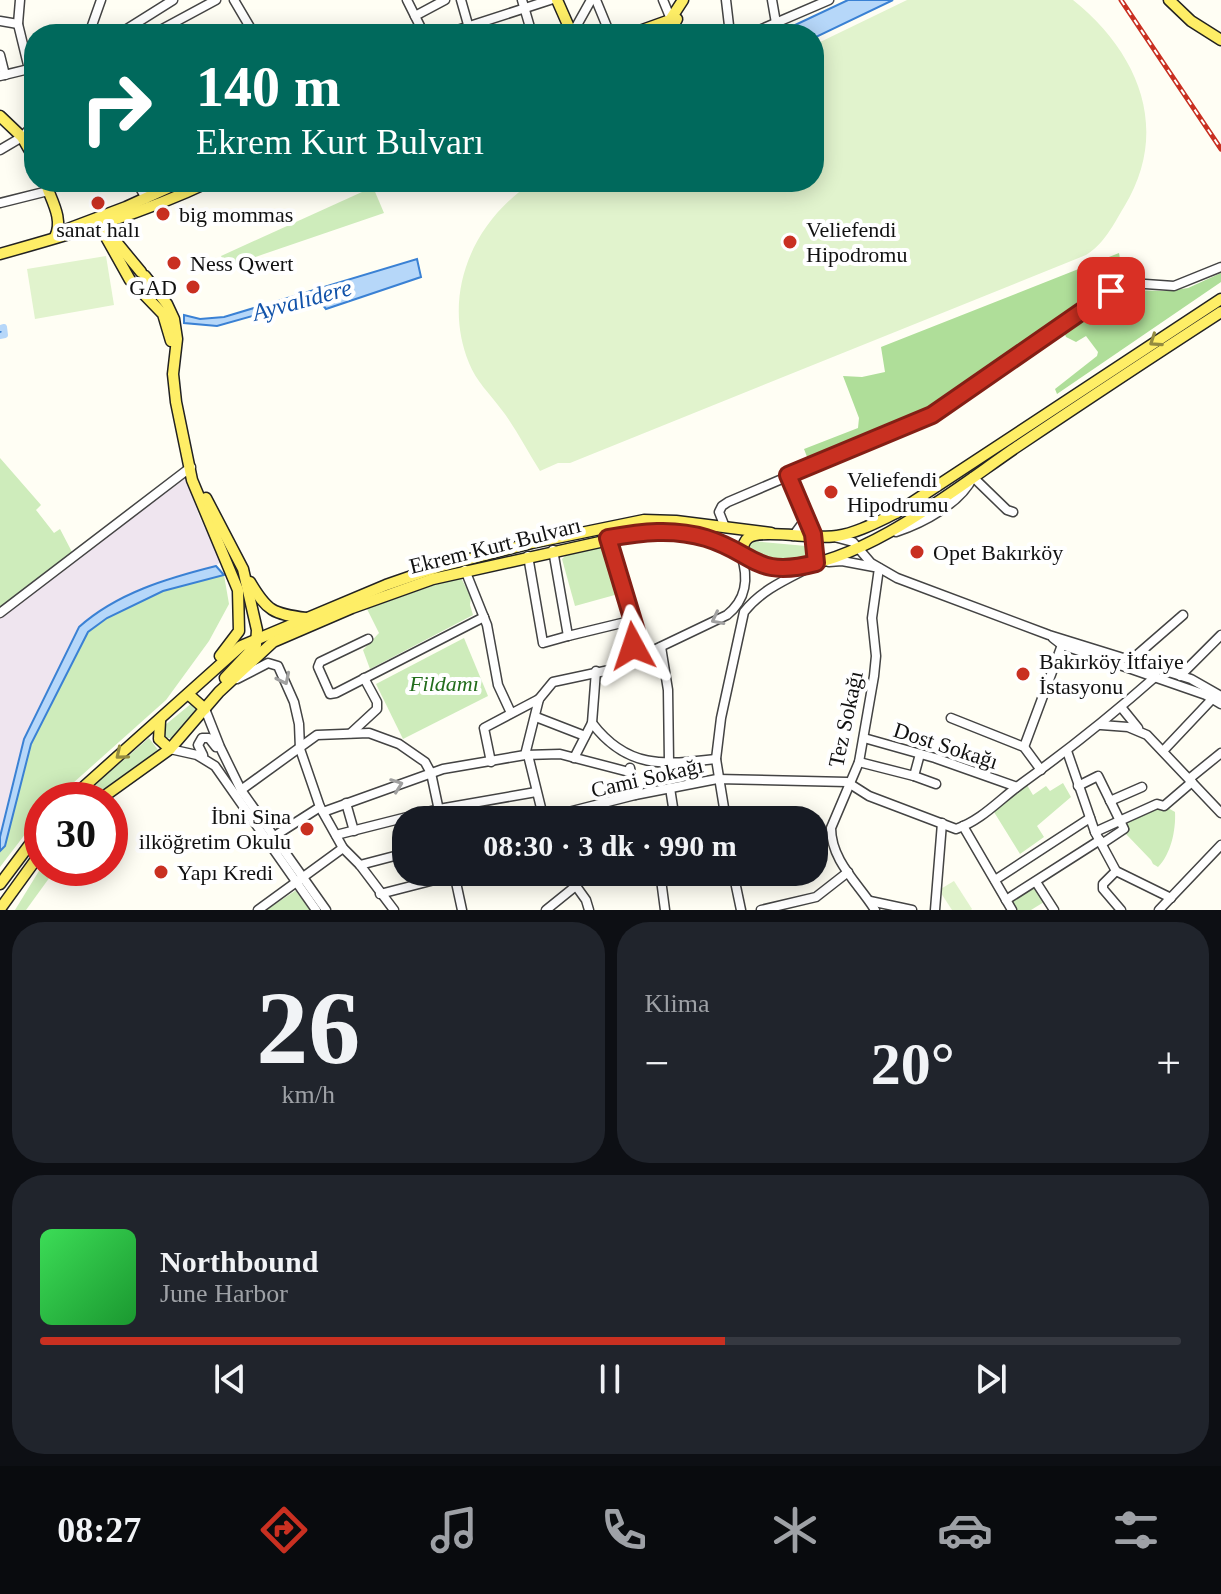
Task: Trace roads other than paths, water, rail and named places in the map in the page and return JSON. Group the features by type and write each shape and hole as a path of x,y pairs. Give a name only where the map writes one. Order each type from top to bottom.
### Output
{"main road":[{"path":"557,0 568,24"},
{"path":"674,24 686,0"},
{"path":"1169,0 1191,21 1221,40"},
{"path":"0,116 24,140"},
{"path":"49,192 59,223 55,236"},
{"path":"99,223 160,192"},
{"path":"0,252 77,228 114,221 188,192"},
{"path":"55,207 77,228 115,245"},
{"path":"90,782 199,683 235,640 240,627 234,575 196,492 176,402 174,355 163,314 132,283 115,245 114,221"},
{"path":"99,223 167,304 174,319 177,339 174,355"},
{"path":"132,283 142,284 143,274"},
{"name":"Ekrem Kurt Bulvarı","path":"199,683 241,646 418,573 592,530 644,520 676,521 812,538 863,528 925,496 1221,299"},
{"name":"Ekrem Kurt Bulvarı","path":"222,689 273,642 367,602 465,570 553,550 645,532 679,532 708,538 774,569 804,566 859,548 973,477 1221,312"},
{"path":"191,467 264,605 282,615 308,618"},
{"path":"741,555 748,538 771,533"},
{"path":"812,538 816,563"},
{"path":"124,782 170,749 222,689 226,676 254,648 258,638 243,569"},
{"path":"239,605 244,607 252,603"},
{"path":"188,694 205,709"},
{"path":"160,721 159,739 170,749"},
{"path":"0,884 24,852"},
{"path":"2,909 24,874"}],"street":[{"path":"20,0 18,24 24,43"},
{"path":"93,24 101,0"},
{"path":"135,24 173,0"},
{"path":"170,24 216,0"},
{"path":"234,0 248,24"},
{"path":"407,0 419,24"},
{"path":"415,16 445,0"},
{"path":"461,0 468,24"},
{"path":"478,24 524,4 550,0"},
{"path":"578,24 594,0"},
{"path":"594,0 605,24"},
{"path":"663,0 672,24"},
{"path":"726,0 729,24"},
{"path":"772,0 776,23 818,2 829,0"},
{"path":"524,4 529,24"},
{"path":"0,21 18,24"},
{"path":"0,55 2,75 24,70"},
{"path":"0,150 24,135"},
{"path":"0,203 32,192"},
{"path":"142,192 146,199"},
{"path":"725,527 719,512 722,506 932,415 1111,291 1131,283 1174,286 1221,267"},
{"path":"0,613 191,467"},
{"path":"788,475 807,517 812,538"},
{"path":"973,477 1007,510 1013,512"},
{"path":"793,536 807,517"},
{"path":"829,537 845,539 879,568 897,578 1156,673 1180,676 1205,685 1221,704"},
{"path":"608,538 636,631 626,663"},
{"path":"553,550 568,636"},
{"path":"741,555 750,594 761,595"},
{"path":"528,556 543,643 634,620"},
{"path":"538,806 526,755 539,699 553,682 614,669 742,609 816,563 842,561 879,568"},
{"name":"Tez Sokağı","path":"875,910 838,858 831,839 831,828 859,762 864,738 876,656 872,618 879,568"},
{"path":"465,570 484,617 498,685 511,713"},
{"path":"723,806 716,759 746,583"},
{"path":"1130,661 1183,615"},
{"path":"368,639 320,662 318,667 330,694 484,617"},
{"path":"1049,635 1062,645 1156,673 1217,696"},
{"path":"1180,676 1221,635"},
{"path":"1024,747 1062,645"},
{"path":"661,647 668,690 669,762"},
{"path":"222,689 264,665 272,663 278,666 298,715 300,749 322,809 343,848 394,910"},
{"path":"574,758 592,723 596,671"},
{"path":"850,784 869,796 956,829 999,804 1017,787 1101,725 1156,673"},
{"path":"351,733 377,709 377,702 364,678"},
{"path":"1163,751 1217,696"},
{"path":"491,762 484,728 539,699"},
{"path":"1121,707 1138,729 1221,813"},
{"path":"205,709 241,790 316,910"},
{"path":"536,717 585,736"},
{"path":"951,718 1024,747 1041,770"},
{"path":"592,723 604,739 633,759 669,762 716,759"},
{"path":"1101,725 1138,729"},
{"path":"241,790 317,735 369,733 399,744 425,762 431,773 438,806"},
{"path":"231,771 209,738 202,738 198,745 204,757 215,766 300,882 326,910"},
{"name":"Dost Sokağı","path":"864,738 1017,787"},
{"path":"170,749 204,757"},
{"path":"1067,751 1090,818 1116,871 1171,898"},
{"path":"1006,900 1100,838 1120,821 1157,804 1164,806 1221,753"},
{"path":"273,837 322,809 431,773 526,755 560,754 629,772"},
{"path":"914,776 920,754"},
{"path":"633,759 629,772 635,795"},
{"path":"859,762 936,784"},
{"path":"1078,786 1098,776 1124,829 1100,838"},
{"name":"Cami Sokağı","path":"594,806 717,779 850,784"},
{"path":"1110,801 1142,787"},
{"path":"670,788 673,806"},
{"path":"456,806 536,792"},
{"path":"346,803 354,831"},
{"path":"995,880 1090,818"},
{"path":"336,835 392,821"},
{"path":"935,910 942,823"},
{"path":"963,826 1012,910"},
{"path":"1159,910 1221,845"},
{"path":"258,910 343,848"},
{"path":"360,865 392,857"},
{"path":"1116,871 1103,884 1103,889 1121,910"},
{"path":"761,910 816,897 848,872"},
{"path":"1036,882 1053,907 1041,910"},
{"path":"380,894 408,886"},
{"path":"457,886 462,910"},
{"path":"546,910 576,886"},
{"path":"578,886 589,910"},
{"path":"662,886 665,910"},
{"path":"736,886 741,910"},
{"path":"870,901 912,910"}],"water":[{"path":"848,0 893,0 824,33 824,24 797,24"},
{"path":"417,259 421,277 326,309 317,298 217,326 184,323 184,315 200,319 224,317"},
{"path":"216,566 224,575 163,591 107,618 88,632 31,744 5,846 0,851 0,837 24,739 79,627 126,596"}],"waterway":[{"name":"Ayvalıdere","path":"0,328 4,327 5,335 0,336"},
{"name":"Ayvalıdere","path":"0,332 4,331"}],"railway":[{"path":"1121,0 1221,149"}],"place":[{"name":"sanat halı","path":"98,203"},
{"name":"big mommas","path":"163,214"},
{"name":"Veliefendi Hipodromu","path":"790,242"},
{"name":"Ness Qwert","path":"174,263"},
{"name":"GAD","path":"193,287"},
{"name":"Veliefendi Hipodrumu","path":"831,492"},
{"name":"Opet Bakırköy","path":"917,552"},
{"name":"Bakırköy İtfaiye İstasyonu","path":"1023,674"},
{"name":"İbni Sina ilköğretim Okulu","path":"307,829"},
{"name":"Yapı Kredi","path":"161,872"}],"park label":[{"name":"Fildamı","path":"444,683"}]}
